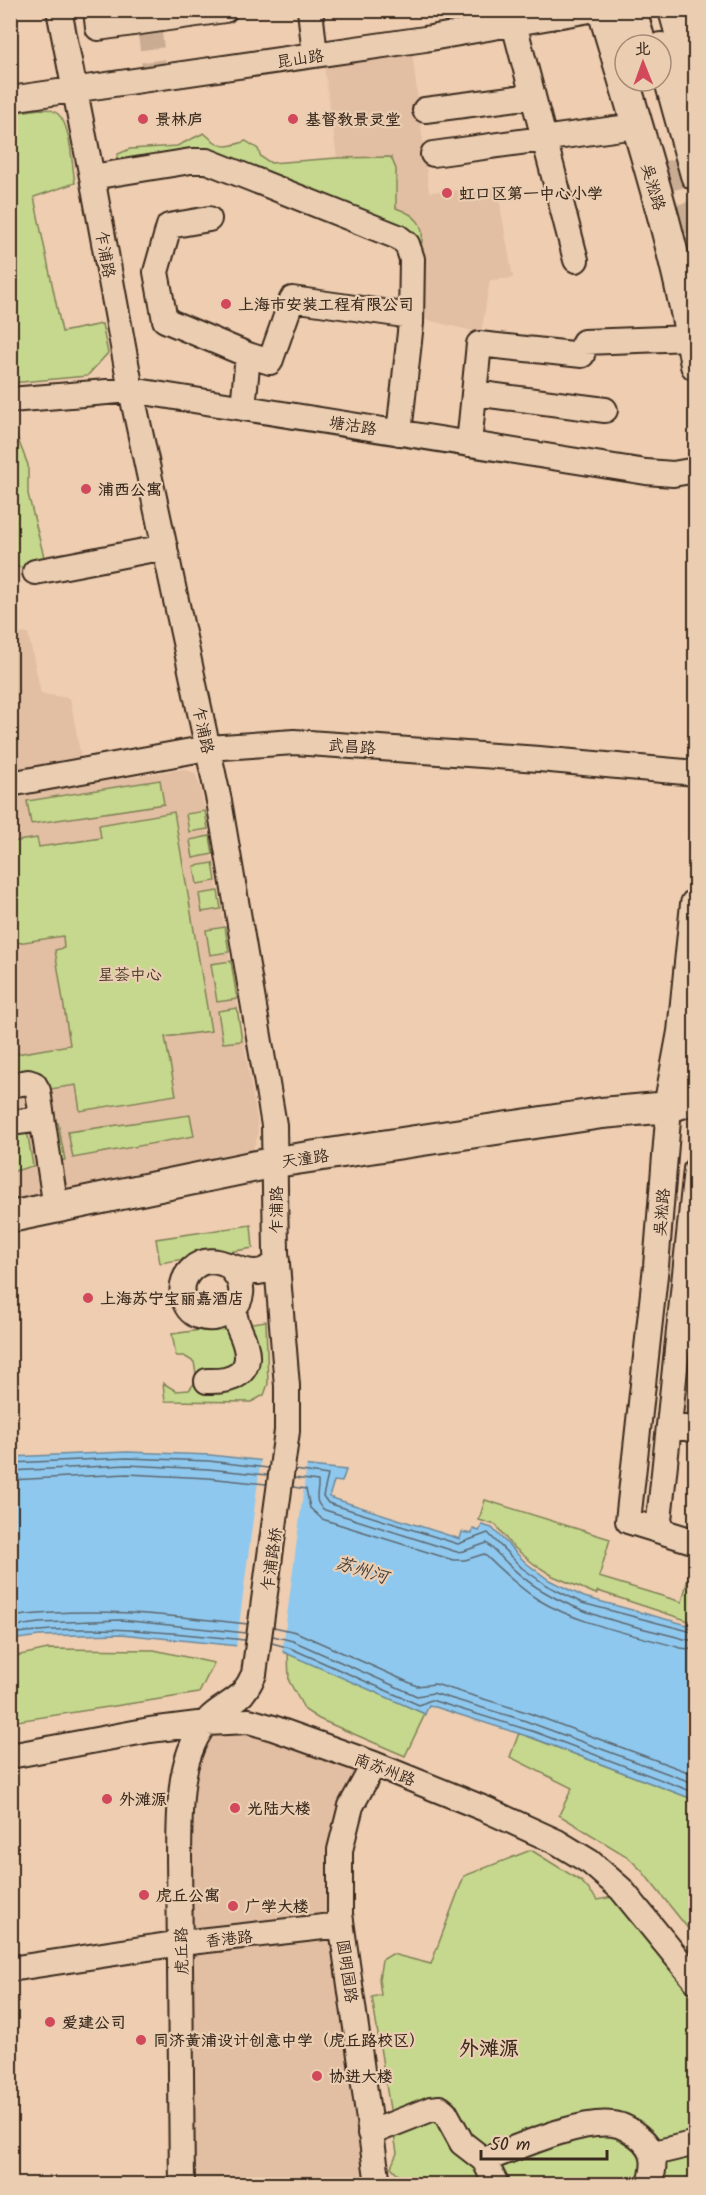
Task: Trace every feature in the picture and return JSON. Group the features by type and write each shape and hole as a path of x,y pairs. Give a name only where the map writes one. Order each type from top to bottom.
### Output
{"main road":[{"name":"吴淞路","path":"603,10 663,219 693,351"},
{"path":"631,10 638,33"},
{"path":"651,10 657,33"},
{"path":"674,10 696,90"},
{"path":"657,93 685,167"},
{"path":"670,93 685,167"},
{"name":"吴淞路","path":"683,1090 682,1032 696,904"},
{"name":"天潼路","path":"10,1217 276,1162 602,1113 650,1096 683,1090"}],"street":[{"name":"乍浦路","path":"59,10 131,390 219,801 274,1125 277,1261 287,1386 287,1431 284,1458"},
{"path":"96,10 98,28 148,19 225,10"},
{"path":"310,10 315,55"},
{"name":"昆山路","path":"10,99 75,90 155,72 315,55 590,10"},
{"path":"694,10 696,16"},
{"path":"514,24 576,260"},
{"path":"425,110 533,96"},
{"path":"433,154 636,126"},
{"path":"92,177 192,161 207,161 398,237 407,244 412,259 411,316 399,433"},
{"path":"209,219 169,226 156,272 165,320 270,362 292,298 411,316"},
{"path":"470,444 479,344 582,355 584,342 693,351"},
{"path":"243,408 248,355"},
{"name":"塘沽路","path":"10,400 131,390 646,472 673,474 696,470"},
{"path":"474,393 605,410"},
{"path":"35,572 165,548"},
{"name":"武昌路","path":"10,784 208,748 294,742 539,759 696,773"},
{"path":"10,1084 28,1082 34,1084 38,1091 32,1120 57,1208"},
{"name":"吴淞路","path":"683,1090 656,1266 628,1521 658,1530 692,1239 696,1169"},
{"path":"277,1261 262,1271 240,1270 218,1261 208,1261 190,1270 182,1286 183,1296 192,1312 200,1316 229,1309 261,1291 274,1294 281,1302"},
{"path":"227,1265 234,1271 241,1290 229,1309"},
{"path":"207,1381 224,1382 240,1373 244,1366 246,1345 229,1309"},
{"path":"669,1425 696,1430"},
{"name":"乍浦路桥","path":"206,1723 214,1714 241,1695 254,1674 284,1458"},
{"path":"658,1530 696,1542"},
{"name":"南苏州路","path":"10,1756 150,1730 206,1723 249,1721 374,1764 485,1809 557,1842 590,1862 621,1889 696,1981"},
{"name":"虎丘路","path":"182,2184 180,1804 190,1749 206,1723"},
{"name":"圆明园路","path":"374,1764 351,1806 340,1850 341,1925 378,2184"},
{"name":"香港路","path":"10,1969 181,1943 341,1925"},
{"path":"370,2133 431,2109 440,2108 446,2112 462,2143 484,2160 496,2184"},
{"path":"484,2160 570,2129 598,2123 612,2123 628,2129 650,2146 654,2153 650,2184"},
{"path":"654,2153 696,2143"}],"shaded area":[{"name":"虹口区第一中心小学","path":"412,52 429,192 497,188 513,278 490,280 481,333 419,318 423,233 408,213 396,208 397,185 391,158 337,158 324,65"},
{"path":"28,633 41,694 70,698 82,763 11,775 11,635"},
{"name":"星荟中心","path":"184,769 195,773 201,790 257,1120 258,1135 253,1149 249,1153 11,1206 11,796"},
{"path":"206,1723 374,1764 340,1850 381,2184 182,2184 179,1854"}],"green space":[{"path":"40,109 54,111 66,127 75,183 34,197 62,332 102,324 108,353 87,376 11,383 11,113"},
{"path":"204,133 223,146 246,141 258,149 261,157 271,163 391,157 396,169 396,208 418,221 422,232 421,246 406,253 207,167 146,181 114,165 118,154 130,149 177,146"},
{"path":"10,430 15,432 28,465 28,494 44,557 40,565 26,568 11,566"},
{"path":"160,780 164,804 31,824 27,801"},
{"path":"205,811 208,829 189,832 186,814"},
{"name":"星荟中心","path":"174,812 211,1031 165,1037 176,1095 80,1111 76,1085 11,1095 11,1055 70,1045 55,950 64,948 63,936 11,944 11,842 37,838 39,847 101,838 99,825"},
{"path":"210,836 213,854 193,858 190,840"},
{"path":"213,863 216,881 197,884 194,866"},
{"path":"218,891 221,909 202,912 199,894"},
{"path":"225,927 229,952 210,955 206,930"},
{"path":"231,961 237,999 217,1002 211,964"},
{"path":"237,1008 242,1041 223,1043 218,1011"},
{"path":"190,1115 194,1136 73,1158 68,1132"},
{"path":"58,1123 65,1160 55,1162 49,1125"},
{"path":"23,1130 28,1136 33,1166 11,1172 10,1132"},
{"path":"251,1225 253,1248 160,1263 156,1239"},
{"path":"266,1321 268,1384 264,1395 251,1402 165,1401 163,1383 176,1391 189,1390 197,1380 194,1362 184,1356 176,1356 172,1334 222,1327 230,1335 236,1347 234,1363 224,1371 205,1371 204,1387 220,1387 242,1379 249,1372 253,1362 251,1338 245,1324"},
{"path":"485,1500 610,1539 599,1577 682,1602 692,1563 695,1564 695,1623 598,1591 596,1594 553,1576 510,1544 496,1525 479,1520"},
{"path":"48,1649 154,1650 214,1663 199,1693 11,1722 11,1657"},
{"path":"288,1653 425,1714 405,1756 319,1719 305,1710 289,1681"},
{"path":"519,1733 695,1800 695,1937 628,1857 559,1815 572,1788 510,1757"},
{"path":"531,1850 581,1881 598,1900 612,1897 630,1913 640,1932 695,1993 695,2184 402,2184 401,2177 391,2167 397,2153 372,1997 381,1995 379,1979 382,1960 392,1954 431,1964 464,1876"}],"water":[{"name":"苏州河","path":"127,1452 210,1455 346,1470 342,1482 334,1481 329,1497 460,1539 462,1532 472,1534 473,1529 479,1531 482,1525 492,1528 526,1563 549,1580 584,1597 695,1627 695,1800 533,1738 429,1705 425,1714 279,1650 121,1634 39,1636 11,1640 10,1457"}],"pier":[{"path":"261,1458 307,1463 282,1654 236,1648"}],"tunnel":[{"path":"149,25 154,66"},
{"path":"674,159 696,253"}],"place":[{"name":"景林庐","path":"143,119"},
{"name":"基督教景灵堂","path":"293,119"},
{"name":"虹口区第一中心小学","path":"447,193"},
{"name":"上海市安装工程有限公司","path":"226,304"},
{"name":"浦西公寓","path":"86,489"},
{"name":"上海苏宁宝丽嘉酒店","path":"88,1298"},
{"name":"外滩源","path":"107,1799"},
{"name":"光陆大楼","path":"235,1808"},
{"name":"虎丘公寓","path":"144,1895"},
{"name":"广学大楼","path":"233,1906"},
{"name":"爱建公司","path":"50,2022"},
{"name":"同济黄浦设计创意中学（虎丘路校区）","path":"141,2040"},
{"name":"协进大楼","path":"317,2076"}],"district":[{"name":"外滩源","path":"489,2048"}]}
